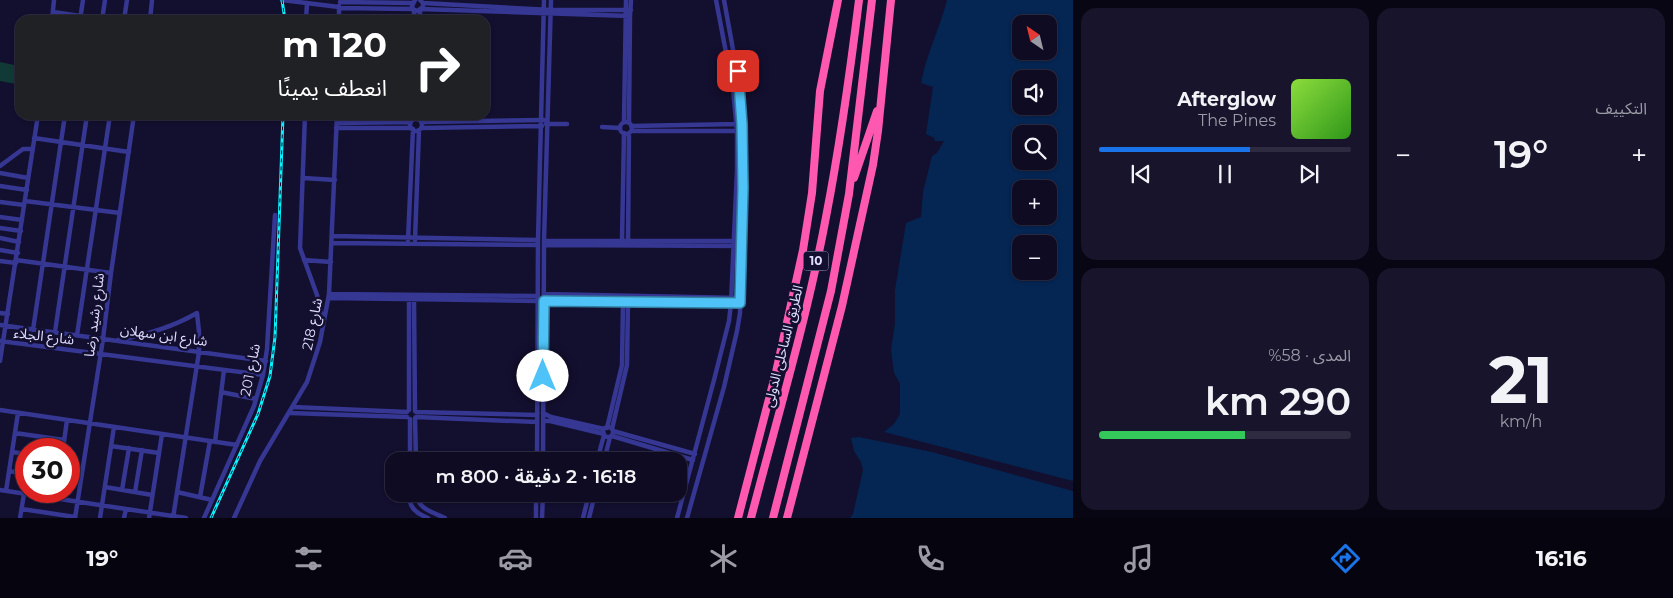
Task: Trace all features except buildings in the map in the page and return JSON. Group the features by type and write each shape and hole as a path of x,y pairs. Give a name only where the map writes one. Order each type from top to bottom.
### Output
{"highway":[{"name":"الطريق الساحلى الدولى","path":"738,518 776,372 803,250 812,184 820,91 838,0"},
{"name":"الطريق الساحلى الدولى","path":"750,518 806,307 826,218 851,67 859,0"},
{"name":"10","path":"774,518 831,291 849,194 872,0"},
{"path":"787,518 842,306 876,146 891,0"},
{"path":"849,194 880,102"}],"street":[{"path":"53,15 54,0"},
{"path":"80,15 83,0"},
{"path":"103,15 105,0"},
{"path":"125,15 127,0"},
{"path":"150,15 152,0"},
{"path":"282,0 417,10 544,12 628,10"},
{"path":"537,452 538,243 544,0"},
{"path":"543,452 544,243 551,0"},
{"path":"626,0 628,10 628,241"},
{"path":"628,10 632,0"},
{"path":"677,518 729,321 732,300 736,124 727,55 716,0"},
{"path":"687,518 724,388 737,331 741,301 743,244 740,88 724,0"},
{"path":"339,4 414,1 418,15"},
{"path":"416,15 421,1 544,12"},
{"path":"306,15 307,3"},
{"path":"53,12 66,15"},
{"path":"551,12 628,16"},
{"path":"0,361 1,342 6,326 18,253 37,120"},
{"path":"33,330 64,120"},
{"path":"55,332 86,120"},
{"path":"77,335 109,120"},
{"name":"شارع رشيد رضا","path":"80,482 101,354 133,120"},
{"path":"305,120 300,248 319,301 324,326"},
{"name":"شارع 218","path":"234,518 260,461 290,413 312,370 324,326 329,296 337,120"},
{"path":"415,241 420,120"},
{"path":"450,120 567,124"},
{"path":"336,126 412,123 420,129 541,123"},
{"path":"408,244 412,123"},
{"path":"602,127 620,128 621,124 628,128 742,131"},
{"path":"628,128 742,124"},
{"path":"622,241 628,128"},
{"path":"34,138 129,152"},
{"path":"0,166 23,149 33,149"},
{"path":"0,173 28,178"},
{"path":"303,178 335,180"},
{"path":"0,186 27,190"},
{"path":"0,202 52,204 120,213"},
{"name":"شارع 201","path":"204,518 237,445 256,399 263,376 266,360 275,215"},
{"path":"0,217 22,220"},
{"path":"0,228 21,231"},
{"path":"332,236 408,238 415,241 538,243"},
{"path":"0,238 19,242"},
{"path":"332,243 408,244 415,241"},
{"path":"544,243 628,241 734,244"},
{"path":"544,243 743,244"},
{"path":"0,250 18,253"},
{"path":"304,260 331,262"},
{"path":"0,262 43,263 111,273"},
{"path":"544,294 741,301"},
{"path":"329,296 538,298"},
{"path":"391,297 411,299 448,297"},
{"path":"410,452 408,414 411,299"},
{"path":"411,299 416,452"},
{"path":"544,301 732,300"},
{"path":"601,452 627,365 626,302"},
{"path":"0,312 8,314"},
{"path":"118,340 158,331 196,313 199,332 199,352 173,517"},
{"name":"شارع ابن سهلان","path":"0,325 266,360"},
{"name":"شارع الجلاء","path":"1,342 263,376"},
{"path":"200,497 212,442 224,370"},
{"path":"221,392 256,399"},
{"path":"293,407 537,422"},
{"path":"0,410 237,445"},
{"path":"6,491 18,413"},
{"path":"290,413 537,416"},
{"path":"543,413 551,417 695,454"},
{"path":"64,438 67,420"},
{"path":"543,421 608,432 693,460"},
{"path":"100,518 114,427"},
{"path":"605,452 608,432"},
{"path":"15,433 50,438"},
{"path":"149,515 162,434"},
{"path":"537,439 543,441"},
{"path":"111,446 159,453"},
{"path":"122,490 129,448"},
{"path":"135,492 142,450"},
{"path":"9,471 15,472"},
{"path":"105,487 152,495"},
{"path":"0,490 15,492"},
{"path":"177,492 212,500"},
{"path":"80,502 126,509 149,515 186,518"},
{"path":"410,502 414,511 428,518"},
{"path":"418,502 421,506 445,518"},
{"path":"536,502 536,518"},
{"path":"542,518 543,502"},
{"path":"582,518 587,502"},
{"path":"589,518 593,502"},
{"path":"20,518 23,503"},
{"name":"شارع رشيد رضا","path":"75,517 77,503"},
{"path":"22,509 75,517"},
{"path":"124,518 126,509"}],"green space":[{"path":"0,62 15,65 15,84 0,81"}],"water":[{"path":"947,0 1073,0 1073,481 884,432 894,424 900,414 900,384 894,373 891,350 895,323 895,290 906,223 921,217 923,192 932,156 937,153 944,141 935,141 934,138 926,134 933,87 921,83 926,62"},
{"path":"859,437 932,452 1073,491 1073,518 850,518 853,514 863,470 861,462 854,451 851,438"}],"railway":[{"path":"282,0 284,15"},
{"path":"211,518 258,414 270,376 275,337 283,120"}],"route":[{"path":"543,376 544,301 740,303 743,255 743,188 742,124 738,71"}]}
